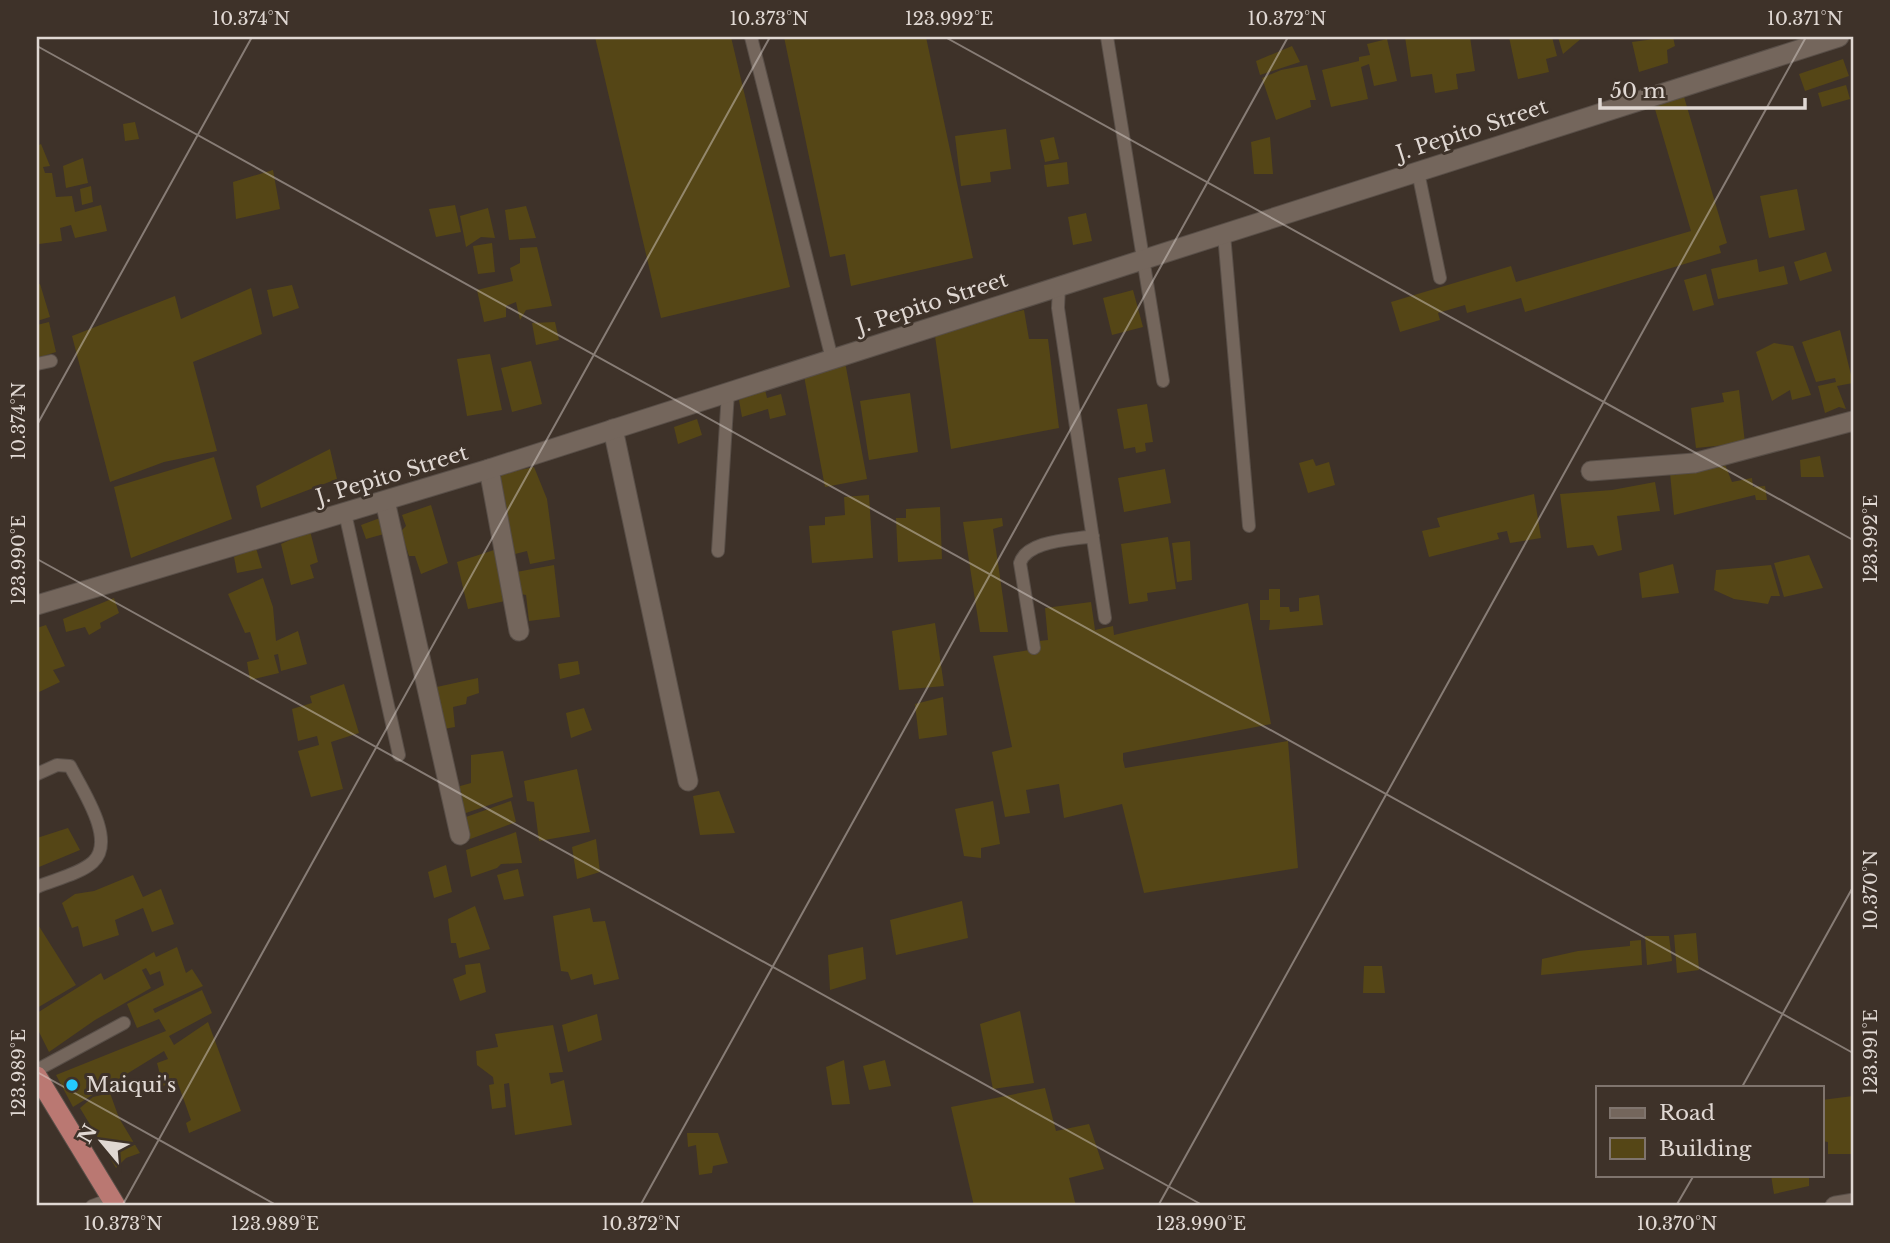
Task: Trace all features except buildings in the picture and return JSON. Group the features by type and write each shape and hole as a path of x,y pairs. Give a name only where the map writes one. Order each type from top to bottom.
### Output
{"highway":[{"path":"37,1076 114,1203"}],"street":[{"name":"J. Pepito Street","path":"37,606 489,469 1839,37"},
{"path":"1591,471 1694,463 1853,421"},
{"path":"613,429 688,781"},
{"path":"489,469 519,631"},
{"path":"385,501 460,835"},
{"path":"1835,1206 1853,1203"}],"lane":[{"path":"751,37 832,359"},
{"path":"1107,37 1163,381"},
{"path":"1418,172 1440,278"},
{"path":"1224,234 1249,526"},
{"path":"1059,286 1058,308 1105,618"},
{"path":"37,364 51,361"},
{"path":"718,551 728,393"},
{"path":"345,513 399,755"},
{"path":"1034,648 1020,563 1022,556 1033,548 1093,536"},
{"path":"37,774 57,765 70,766 98,820 102,842 92,864 37,887"},
{"path":"37,1070 124,1023"},
{"path":"92,1206 114,1203"}],"place":[{"name":"Maiqui's","path":"72,1085"}]}
